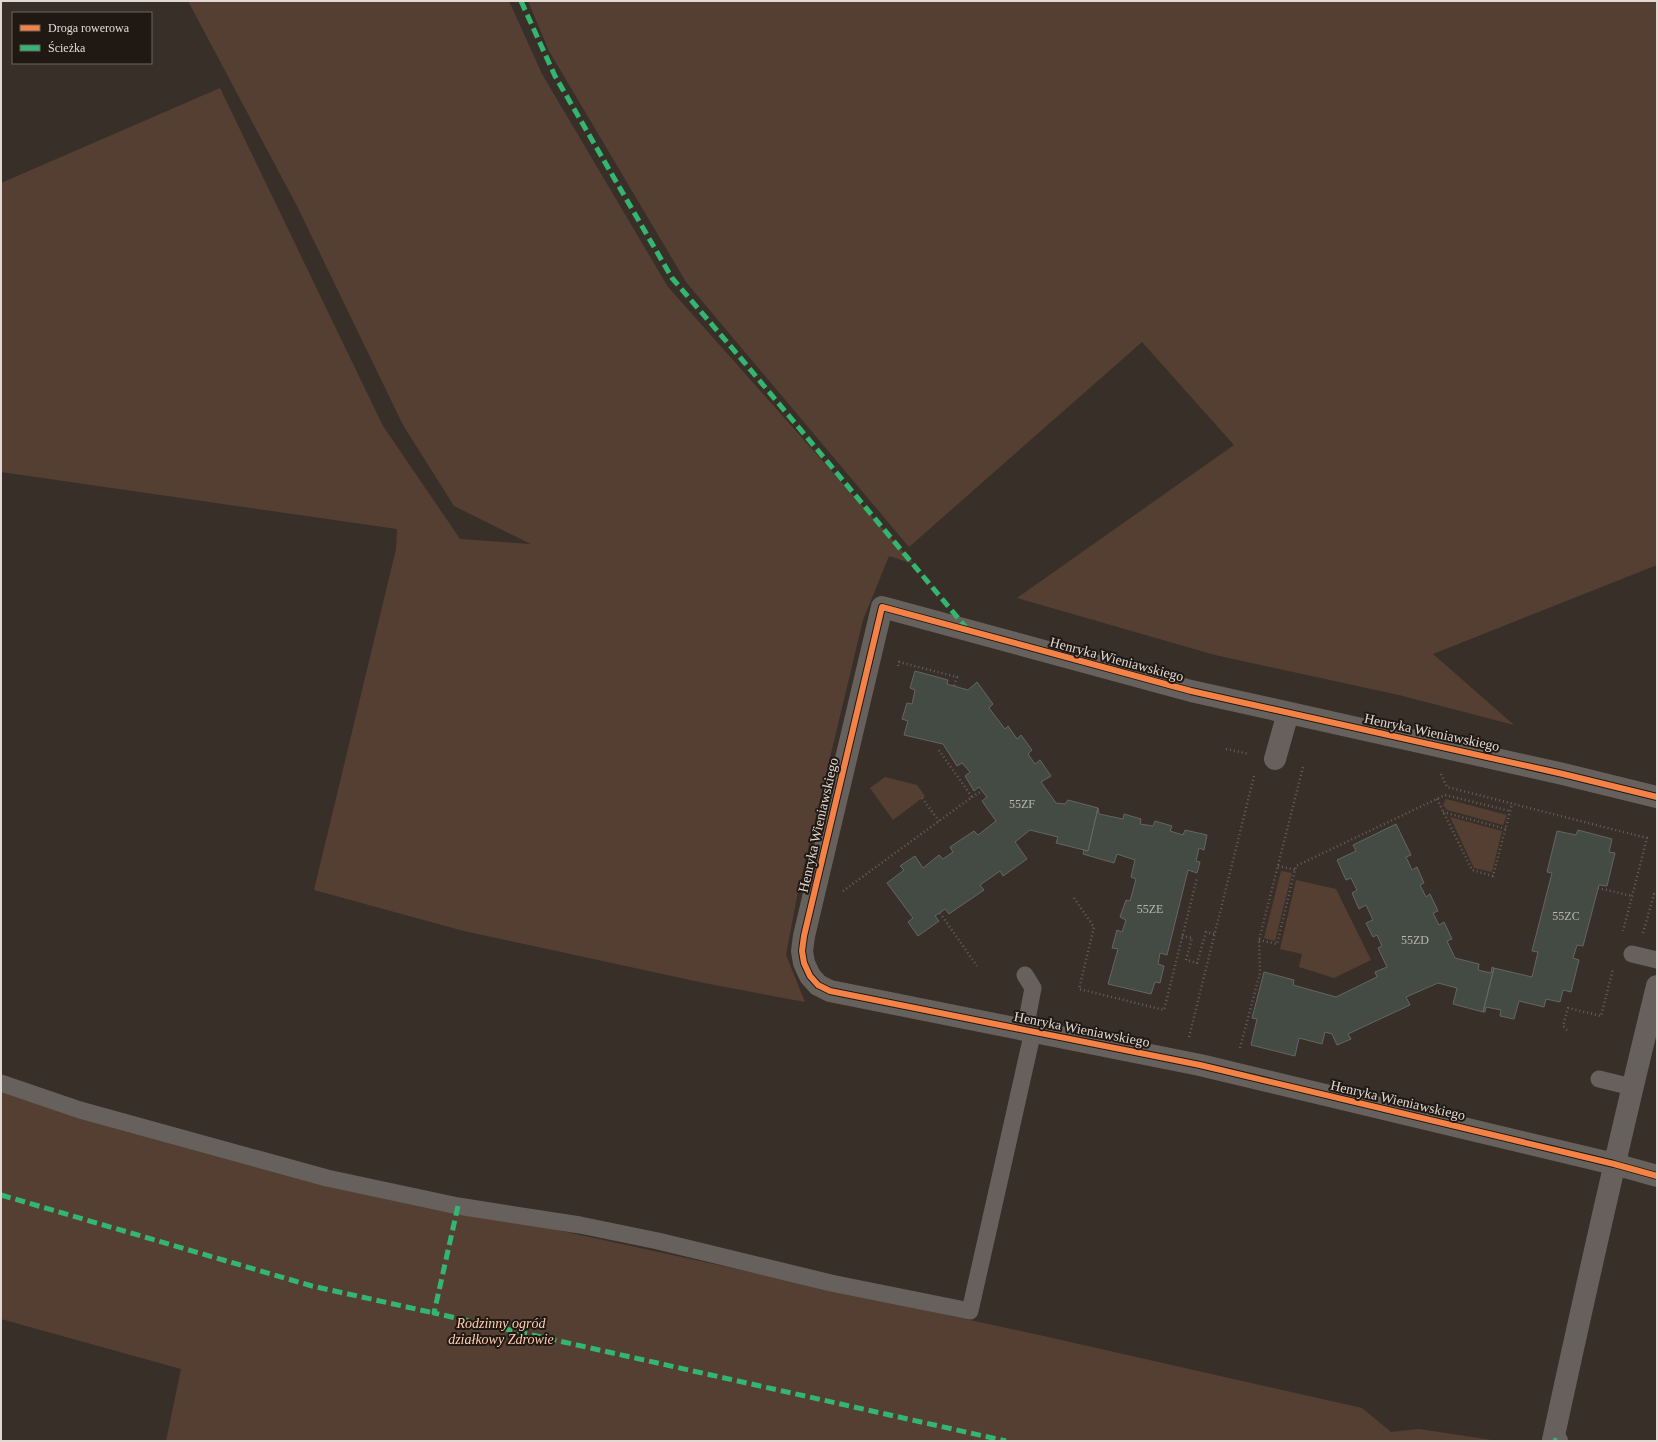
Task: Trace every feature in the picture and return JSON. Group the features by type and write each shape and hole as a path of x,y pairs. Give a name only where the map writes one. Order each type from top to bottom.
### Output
{"street":[{"name":"Henryka Wieniawskiego","path":"1657,797 1548,770 1191,691 882,607 804,936 802,951 804,963 810,976 818,985 830,991 1233,1073 1614,1164 1657,1176"},
{"path":"1264,757 1288,713"},
{"path":"1557,1441 1553,1440 1614,1164 1657,986"}],"lane":[{"path":"1632,954 1657,960"},
{"path":"1,1083 80,1110 327,1178 458,1206 588,1227 658,1241 831,1283 970,1311 1029,1031 1032,988 1025,975"},
{"path":"1599,1078 1632,1087"}],"path":[{"path":"898,666 899,662 957,677 954,686"},
{"path":"938,749 972,797"},
{"path":"1226,749 1303,767 1260,940 1260,973 1233,1073"},
{"path":"1183,1062 1256,771"},
{"path":"1442,776 1447,787 1647,838 1621,937"},
{"path":"842,891 982,791"},
{"path":"1260,940 1276,944 1296,866 1445,795 1510,811"},
{"path":"922,798 939,822"},
{"path":"1437,799 1472,870 1494,876 1512,804"},
{"path":"1444,812 1506,828"},
{"path":"1278,866 1296,870"},
{"path":"1074,898 1094,927 1079,989 1164,1010 1197,878"},
{"path":"1598,888 1632,896"},
{"path":"1644,931 1654,894 1657,895"},
{"path":"940,913 977,966"},
{"path":"1182,936 1192,938 1186,960 1198,963 1206,932 1215,934"},
{"path":"1567,1030 1563,1026 1568,1008 1601,1016 1614,966"}],"green space":[{"path":"188,1 509,1 542,74 668,287 914,564 889,556 863,620 798,891 786,955 805,1002 704,983 464,931 314,890 396,549 397,529 1,472 1,183 220,88 383,426 460,539 531,544 454,506 403,425 297,206"},
{"path":"528,1 1657,1 1657,565 1433,654 1514,725 1399,695 1215,655 1017,598 1234,445 1142,342 909,547 686,282 549,51"},
{"path":"885,777 917,785 925,796 893,820 870,788"},
{"path":"1446,799 1507,815 1503,825 1447,810 1443,805"},
{"path":"1450,817 1502,831 1492,872 1474,868"},
{"path":"1281,871 1292,873 1275,941 1264,938"},
{"path":"1296,880 1336,889 1371,960 1334,978 1299,967 1302,954 1280,949"},
{"name":"Rodzinny ogród działkowy Zdrowie","path":"1,1086 489,1215 1048,1337 1362,1408 1391,1432 1419,1429 1498,1441 166,1441 181,1369 1,1319"}],"building":[{"path":"915,671 948,680 947,684 968,690 977,682 993,704 989,708 1005,729 1008,726 1017,739 1021,735 1032,750 1028,754 1035,764 1040,760 1051,776 1041,782 1056,803 1065,804 1068,800 1098,808 1088,851 1056,843 1058,837 1030,830 1015,842 1027,859 1003,876 1000,871 980,885 984,890 949,914 945,909 935,916 939,921 918,936 908,922 913,918 887,883 904,870 900,866 915,856 923,868 939,855 943,859 953,852 950,847 974,831 978,835 996,821 982,801 987,797 979,787 974,791 965,776 970,772 962,763 957,766 943,744 904,735 908,721 902,719 907,703 912,704 915,690 910,688"},
{"path":"1098,808 1099,814 1123,819 1124,814 1141,819 1140,824 1153,826 1155,821 1172,826 1170,831 1183,835 1185,830 1207,835 1204,850 1199,848 1196,861 1200,862 1197,873 1188,870 1167,955 1160,953 1158,964 1164,966 1160,983 1155,982 1151,994 1108,984 1118,949 1112,948 1117,930 1122,932 1126,920 1120,917 1126,900 1130,901 1136,879 1131,877 1135,860 1117,854 1114,863 1083,854 1084,850 1088,851"},
{"path":"1396,824 1411,855 1406,857 1412,870 1417,867 1424,883 1420,885 1426,897 1430,894 1438,911 1433,913 1439,925 1444,922 1452,939 1447,941 1455,958 1479,964 1478,970 1491,973 1492,967 1494,968 1483,1012 1453,1004 1457,988 1438,983 1406,997 1410,1005 1348,1034 1351,1039 1337,1045 1332,1034 1325,1032 1322,1044 1299,1038 1295,1056 1251,1045 1257,1019 1252,1018 1264,972 1294,980 1293,985 1336,997 1377,977 1375,972 1387,967 1378,948 1382,946 1377,935 1373,937 1366,923 1373,920 1366,905 1359,909 1352,893 1357,890 1351,878 1346,880 1337,860 1356,851 1353,845"},
{"path":"1578,830 1612,839 1609,852 1615,853 1607,886 1599,885 1583,946 1577,945 1573,958 1579,960 1571,992 1563,990 1560,1002 1546,999 1544,1007 1519,1001 1514,1019 1500,1016 1501,1010 1486,1007 1485,1012 1483,1012 1494,968 1532,977 1538,952 1532,951 1552,873 1547,872 1557,831 1576,835"}],"marked path":[{"path":"521,1 555,76 672,278 968,630"},
{"path":"1,1195 312,1286 434,1313"},
{"path":"458,1206 434,1313 1006,1441"},
{"path":"1553,1440 1557,1441"}],"cycle path":[{"path":"1657,797 1563,774 1191,691 882,607 804,936 802,951 804,963 810,976 818,985 830,991 1200,1065 1614,1164 1657,1176"}]}
